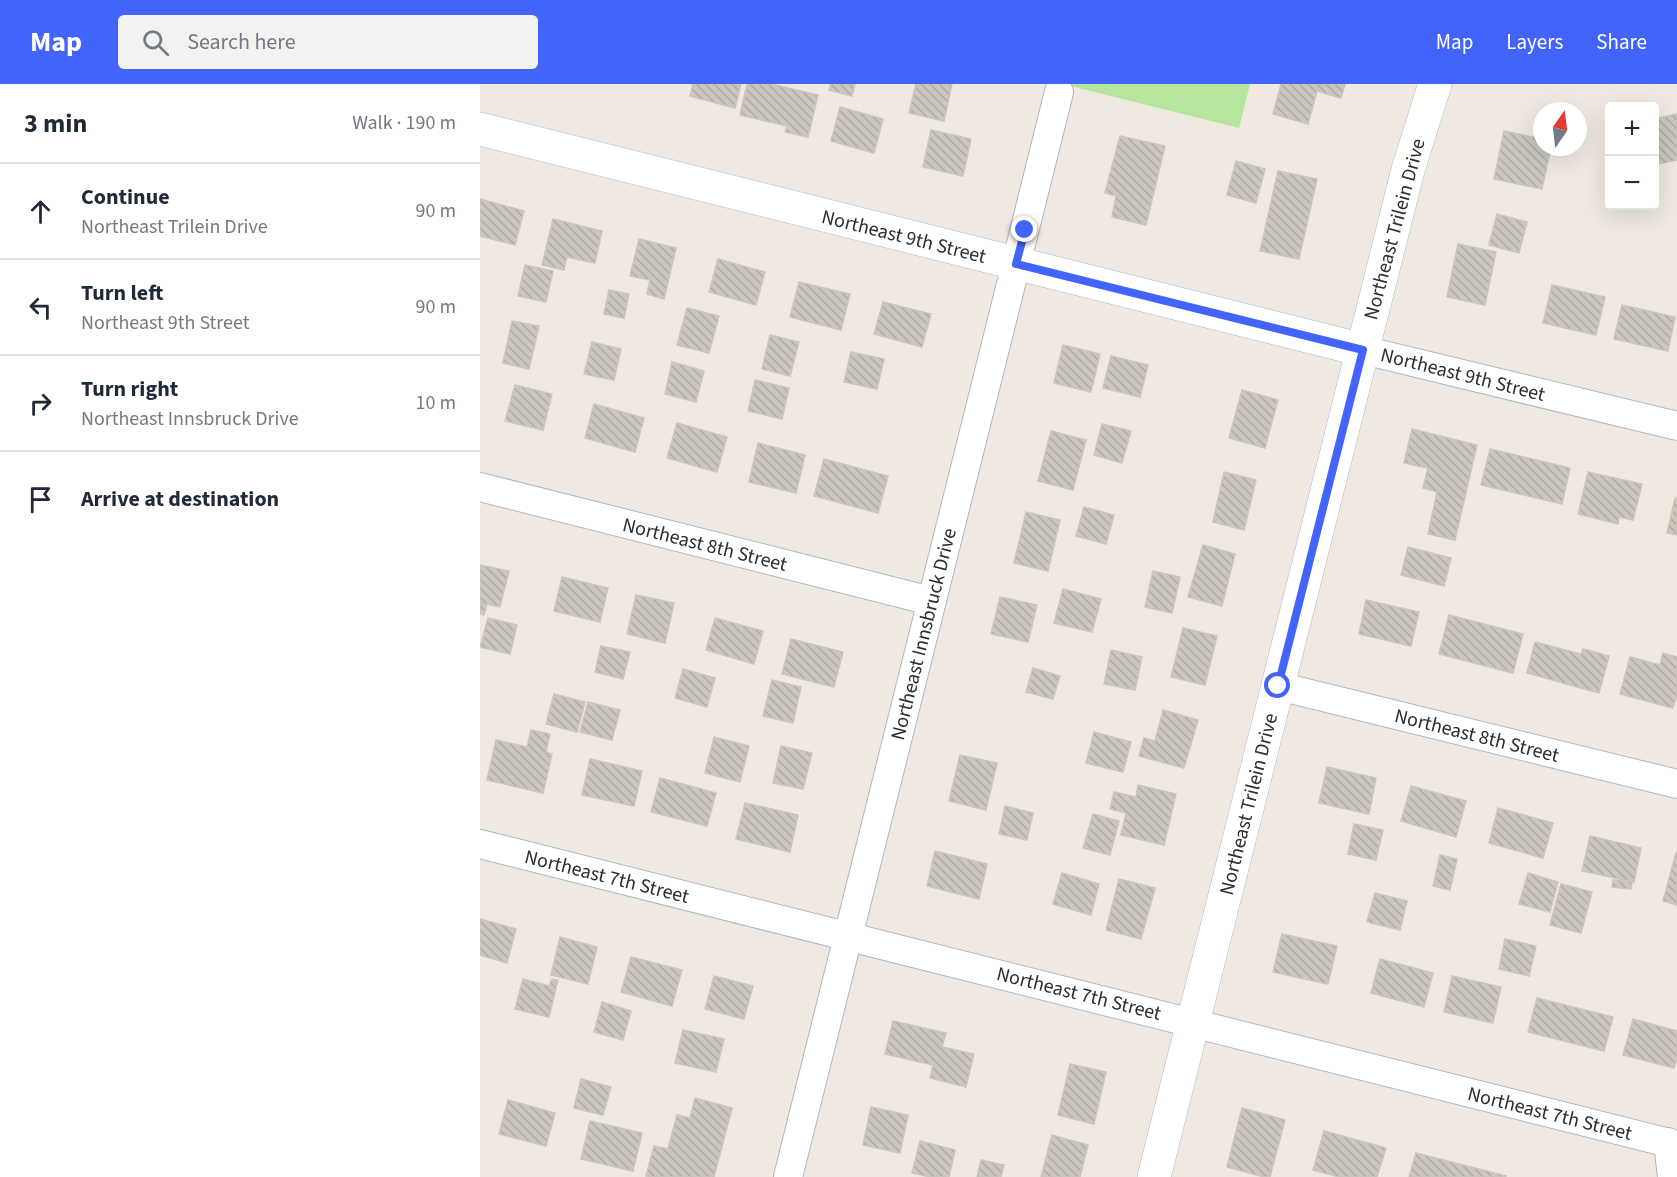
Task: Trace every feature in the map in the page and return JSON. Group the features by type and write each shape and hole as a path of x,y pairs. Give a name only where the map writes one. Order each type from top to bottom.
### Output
{"street":[{"name":"Northeast Trilein Drive","path":"1154,1177 1408,170 1435,84"},
{"name":"Northeast Innsbruck Drive","path":"788,1177 1059,92"},
{"name":"Northeast 9th Street","path":"480,129 1016,264 1677,426"},
{"name":"Northeast 8th Street","path":"480,487 931,602"},
{"name":"Northeast 8th Street","path":"1278,686 1677,784"},
{"name":"Northeast 7th Street","path":"480,844 1672,1144"},
{"path":"1672,1144 1672,1177"}],"green space":[{"path":"1062,84 1250,84 1239,128"}],"building":[{"path":"693,84 741,84 735,108 690,96"},
{"path":"747,84 771,84 818,95 808,137 785,132 787,126 740,115"},
{"path":"831,84 855,84 852,96 829,90"},
{"path":"916,84 952,84 944,121 909,113"},
{"path":"1281,84 1345,84 1341,98 1317,91 1308,124 1273,114"},
{"path":"840,107 883,119 874,153 831,141"},
{"path":"1677,114 1677,160 1659,164 1659,156 1659,118"},
{"path":"931,130 971,139 963,176 923,167"},
{"path":"1504,131 1533,137 1533,156 1549,156 1542,189 1494,179"},
{"path":"1120,136 1165,146 1146,225 1112,217 1116,196 1105,193"},
{"path":"1236,161 1265,169 1256,203 1227,195"},
{"path":"1278,171 1317,179 1299,259 1260,251"},
{"path":"480,199 524,211 515,245 480,236"},
{"path":"1497,214 1527,222 1519,253 1489,245"},
{"path":"553,219 602,231 595,263 567,257 564,270 542,265"},
{"path":"639,239 676,248 664,299 647,294 650,280 630,276"},
{"path":"1458,244 1496,252 1485,305 1447,297"},
{"path":"718,259 765,272 756,305 709,292"},
{"path":"525,265 553,271 546,302 518,296"},
{"path":"799,282 850,294 841,330 790,317"},
{"path":"1552,285 1605,297 1596,335 1543,323"},
{"path":"609,290 629,294 624,318 604,314"},
{"path":"883,302 931,314 922,347 874,334"},
{"path":"1622,305 1675,317 1668,351 1614,339"},
{"path":"687,308 719,316 709,353 677,345"},
{"path":"512,321 539,326 529,369 503,363"},
{"path":"770,335 799,342 790,376 762,369"},
{"path":"592,342 621,349 614,380 584,374"},
{"path":"1063,345 1100,354 1091,392 1054,383"},
{"path":"851,352 884,359 877,389 844,382"},
{"path":"1111,356 1148,365 1140,397 1103,388"},
{"path":"672,362 704,371 696,402 665,394"},
{"path":"755,380 789,388 782,419 748,411"},
{"path":"515,385 552,394 543,430 505,421"},
{"path":"1242,390 1278,400 1265,448 1229,438"},
{"path":"594,404 644,418 635,452 585,438"},
{"path":"677,423 727,437 717,472 667,458"},
{"path":"1102,424 1131,431 1122,463 1094,455"},
{"path":"1412,429 1477,445 1455,540 1428,534 1437,492 1423,488 1428,468 1404,463"},
{"path":"1051,431 1086,440 1073,490 1038,481"},
{"path":"758,443 805,455 796,493 749,482"},
{"path":"1490,449 1570,468 1562,504 1481,485"},
{"path":"824,459 888,476 878,513 814,496"},
{"path":"1224,472 1256,480 1244,530 1213,522"},
{"path":"1588,472 1642,484 1633,520 1619,517 1618,524 1578,514"},
{"path":"1675,498 1677,498 1677,535 1667,533"},
{"path":"1084,507 1114,515 1106,544 1076,536"},
{"path":"1026,512 1060,520 1048,571 1014,563"},
{"path":"1203,545 1235,554 1222,606 1188,597"},
{"path":"1408,547 1451,558 1444,586 1401,575"},
{"path":"480,565 509,571 500,607 487,604 484,615 480,614"},
{"path":"1153,571 1180,577 1172,613 1145,607"},
{"path":"562,577 608,588 600,622 554,611"},
{"path":"1063,589 1101,599 1092,632 1054,623"},
{"path":"636,595 674,603 665,643 627,634"},
{"path":"1000,597 1037,605 1028,642 991,634"},
{"path":"1366,600 1419,612 1411,646 1359,634"},
{"path":"1449,615 1523,634 1513,673 1439,654"},
{"path":"488,618 517,625 510,654 480,647"},
{"path":"715,618 763,631 754,664 706,650"},
{"path":"1183,628 1217,636 1205,685 1171,677"},
{"path":"791,639 843,652 834,687 782,674"},
{"path":"1535,642 1581,654 1583,649 1609,656 1599,693 1527,673"},
{"path":"601,646 630,652 623,679 595,672"},
{"path":"1111,650 1142,657 1135,690 1104,684"},
{"path":"1663,653 1677,657 1677,694 1673,708 1620,694 1630,657 1660,665"},
{"path":"1033,668 1060,676 1053,699 1026,692"},
{"path":"683,669 715,678 707,707 675,698"},
{"path":"772,680 801,687 793,723 763,716"},
{"path":"554,694 585,702 577,732 546,724"},
{"path":"588,702 620,710 612,740 580,732"},
{"path":"1163,710 1198,720 1184,768 1139,756 1144,738 1155,741"},
{"path":"531,730 550,734 546,752 552,754 543,793 487,780 496,740 527,747"},
{"path":"1094,732 1131,742 1123,772 1086,763"},
{"path":"714,737 749,746 740,782 705,773"},
{"path":"781,746 812,753 803,789 773,783"},
{"path":"960,755 997,763 986,810 949,801"},
{"path":"590,759 642,771 634,806 582,795"},
{"path":"1327,767 1376,778 1369,814 1319,803"},
{"path":"660,778 716,793 707,826 651,812"},
{"path":"1138,785 1176,794 1164,845 1121,835 1126,813 1110,809 1114,792 1136,797"},
{"path":"1411,786 1466,801 1456,837 1401,821"},
{"path":"745,803 798,815 790,852 736,839"},
{"path":"1005,806 1033,813 1027,840 999,834"},
{"path":"1498,808 1553,823 1543,858 1489,843"},
{"path":"1093,814 1119,821 1110,855 1083,848"},
{"path":"1354,824 1383,830 1376,860 1348,854"},
{"path":"1590,836 1641,848 1634,882 1582,871"},
{"path":"935,851 987,864 979,899 927,886"},
{"path":"1677,853 1677,905 1663,901"},
{"path":"1440,855 1457,859 1450,890 1433,886"},
{"path":"1062,873 1099,884 1091,915 1053,904"},
{"path":"1528,873 1558,882 1550,912 1519,904"},
{"path":"1119,879 1155,888 1141,939 1106,930"},
{"path":"1613,880 1632,882 1631,889 1612,887"},
{"path":"1561,884 1592,892 1581,933 1550,925"},
{"path":"1375,893 1407,901 1400,930 1367,922"},
{"path":"480,919 516,929 507,963 480,955"},
{"path":"1282,934 1337,946 1328,984 1273,972"},
{"path":"560,937 597,947 588,984 551,975"},
{"path":"1505,939 1536,946 1529,976 1499,969"},
{"path":"631,957 682,970 672,1006 621,992"},
{"path":"1380,959 1433,973 1424,1007 1371,993"},
{"path":"714,976 753,986 744,1019 705,1009"},
{"path":"1452,976 1501,987 1493,1023 1444,1012"},
{"path":"523,979 549,986 552,979 558,980 549,1017 515,1009"},
{"path":"1537,998 1613,1017 1604,1051 1528,1032"},
{"path":"602,1002 631,1011 623,1040 594,1032"},
{"path":"1633,1019 1677,1031 1677,1058 1674,1068 1623,1055"},
{"path":"893,1021 946,1033 942,1047 974,1054 966,1087 930,1078 933,1065 885,1054"},
{"path":"683,1030 724,1039 716,1072 675,1063"},
{"path":"1070,1064 1106,1072 1094,1124 1058,1115"},
{"path":"581,1079 611,1087 603,1115 574,1108"},
{"path":"695,1098 732,1108 714,1177 646,1176 654,1146 668,1149 677,1115 690,1118"},
{"path":"508,1100 555,1113 546,1146 499,1134"},
{"path":"871,1107 908,1115 900,1153 863,1145"},
{"path":"1242,1108 1285,1120 1270,1177 1227,1167"},
{"path":"590,1121 642,1133 633,1171 581,1159"},
{"path":"1324,1131 1386,1148 1377,1177 1339,1177 1313,1170"},
{"path":"1052,1135 1088,1145 1080,1177 1041,1177"},
{"path":"920,1141 955,1150 949,1177 930,1177 912,1173"},
{"path":"1416,1153 1506,1176 1409,1177"},
{"path":"981,1160 1004,1165 1001,1177 977,1177"}],"route":[{"path":"1025,230 1016,264 1363,350 1278,686"}]}
